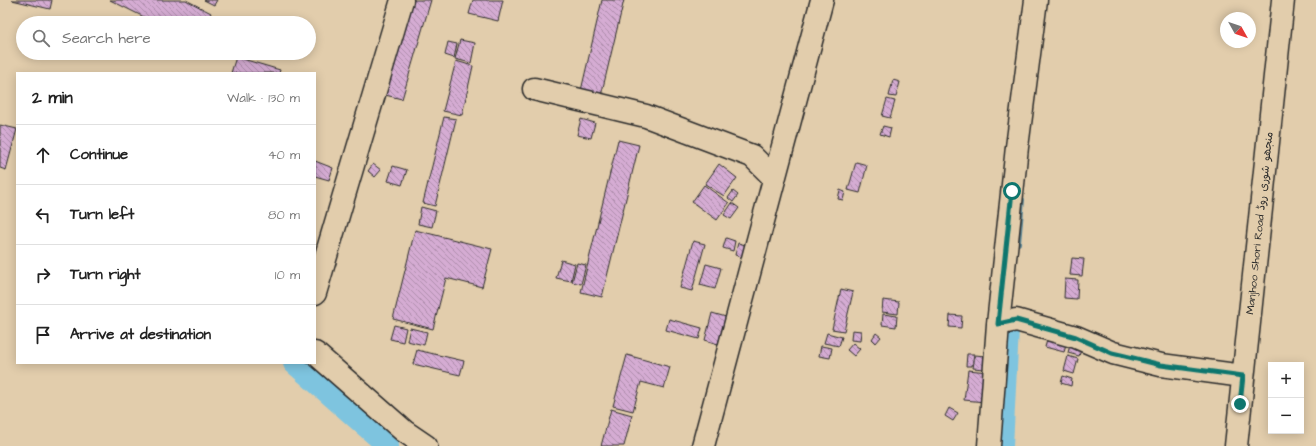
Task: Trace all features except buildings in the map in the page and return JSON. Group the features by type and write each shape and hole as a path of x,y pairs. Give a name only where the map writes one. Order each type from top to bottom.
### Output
{"street":[{"path":"316,290 402,0"},
{"path":"702,446 822,0"},
{"path":"990,446 998,324 1017,147 1036,0"},
{"name":"Manjhoo Shori Road منجھو شوری روڈ","path":"1236,446 1283,0"},
{"path":"534,89 646,116 752,156 774,178"},
{"path":"998,324 1016,320 1076,337 1112,353 1161,365 1243,376"},
{"path":"316,354 404,431 426,446"}],"waterway":[{"path":"1018,243 1022,200"},
{"path":"1002,446 1008,329"},
{"path":"295,364 388,446"}],"route":[{"path":"1012,191 998,324 1016,320 1076,337 1112,353 1161,365 1243,376 1240,404"}]}
